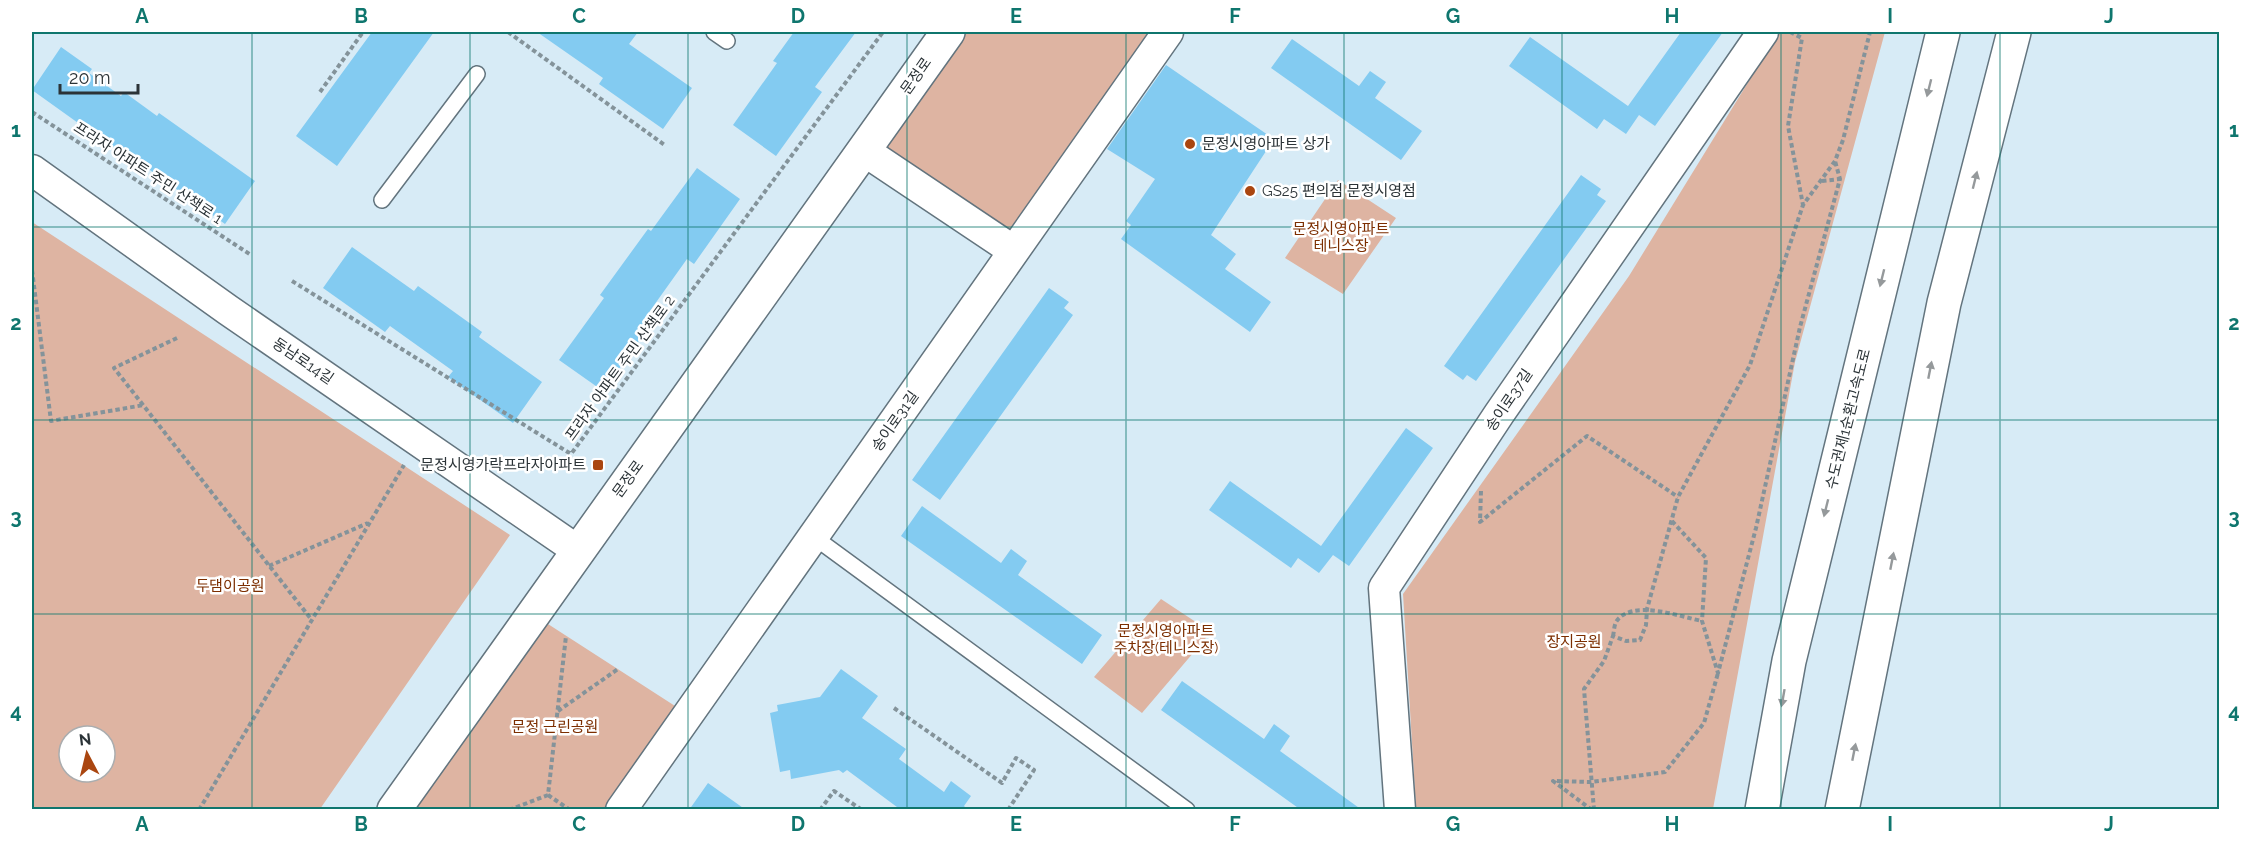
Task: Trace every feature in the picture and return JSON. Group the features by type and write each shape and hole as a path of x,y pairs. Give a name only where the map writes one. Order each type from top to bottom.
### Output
{"main road":[{"name":"문정로","path":"394,810 948,32"},
{"name":"수도권제1순환고속도로","path":"1762,810 1789,661 1943,32"},
{"path":"1842,810 1944,303 2014,32"}],"street":[{"name":"송이로31길","path":"621,810 1168,32"},
{"name":"송이로37길","path":"1400,810 1384,588 1458,476 1763,32"},
{"path":"864,150 1014,250"},
{"name":"동남로14길","path":"32,170 228,310 577,550"}],"lane":[{"path":"714,32 727,41"},
{"path":"382,200 477,74"},
{"path":"814,537 1187,810"}],"path":[{"path":"320,92 363,32"},
{"path":"508,32 666,146"},
{"name":"프라자 아파트 주민 산책로 2","path":"292,281 571,454 883,32"},
{"path":"1789,32 1802,38 1788,126 1803,205"},
{"path":"1613,636 1626,641 1640,640 1678,497 1750,365 1803,205 1835,161 1844,141 1870,32"},
{"name":"프라자 아파트 주민 산책로 1","path":"32,112 251,255"},
{"path":"1593,810 1553,781 1591,783 1665,772 1704,723 1756,528 1800,327 1840,179 1835,161"},
{"path":"1821,182 1840,179"},
{"path":"32,270 51,421 144,405"},
{"path":"177,338 114,368 311,619"},
{"path":"1458,476 1482,492 1480,522 1587,436 1678,497"},
{"path":"199,810 418,440"},
{"path":"1672,520 1706,558 1702,621 1718,672"},
{"path":"269,566 369,523"},
{"path":"1593,810 1584,689 1604,661 1615,623 1627,612 1647,609 1702,621"},
{"path":"548,795 566,636"},
{"path":"557,712 618,669"},
{"path":"894,708 1002,783 1016,758 1034,770 1008,810"},
{"path":"820,810 834,791 862,810"},
{"path":"509,810 548,795"},
{"path":"548,795 570,810"}],"green space":[{"path":"963,32 1160,32 1014,240 878,151"},
{"name":"장지공원","path":"1779,32 1885,32 1795,362 1713,809 1416,809 1403,594 1629,276"},
{"name":"문정시영아파트 테니스장","path":"1338,180 1396,218 1343,294 1285,258"},
{"name":"두댐이공원","path":"32,222 510,535 320,809 32,809"},
{"name":"문정시영아파트 주차장(테니스장)","path":"1161,599 1211,632 1142,713 1094,677"},
{"name":"문정 근린공원","path":"534,615 689,715 621,809 394,810"}],"building":[{"path":"372,32 434,32 337,166 296,136"},
{"path":"537,32 638,32 629,44 692,88 663,129 599,84 603,78"},
{"path":"794,32 856,32 815,87 822,92 776,156 733,125 777,63 773,61"},
{"path":"1681,32 1723,32 1655,126 1639,115 1626,134 1604,119 1597,129 1509,66 1530,37 1628,106"},
{"path":"1292,39 1359,86 1370,71 1386,82 1375,98 1422,131 1401,160 1271,68"},
{"path":"61,47 92,69 89,73 121,96 124,92 157,116 159,113 255,181 225,224 129,155 127,158 32,90"},
{"path":"1166,65 1274,139 1211,235 1236,254 1225,269 1271,302 1250,332 1121,239 1131,225 1126,221 1155,179 1107,149"},
{"path":"697,168 740,199 694,264 687,259 642,322 649,327 603,391 559,360 604,298 600,295 648,229 651,231"},
{"path":"1581,175 1601,189 1597,195 1606,201 1476,381 1467,375 1463,380 1444,366"},
{"path":"352,247 414,291 418,286 482,332 479,337 542,382 513,423 448,377 453,371 390,326 385,332 323,288"},
{"path":"1049,288 1069,302 1064,308 1073,315 940,500 912,480"},
{"path":"1406,428 1433,448 1349,566 1333,555 1319,573 1298,558 1291,568 1209,510 1230,481 1321,546"},
{"path":"922,506 1001,563 1011,549 1027,561 1018,575 1102,635 1082,664 901,536"},
{"path":"841,669 878,696 862,718 906,749 899,759 944,792 951,781 971,796 964,806 968,810 901,810 847,770 843,773 839,770 791,779 790,770 780,772 770,713 778,711 777,705 820,697"},
{"path":"1182,681 1264,739 1274,724 1290,736 1280,751 1362,810 1301,810 1161,710"},
{"path":"708,783 746,810 689,810"}],"place":[{"name":"문정시영아파트 상가","path":"1190,144"},
{"name":"GS25 편의점 문정시영점","path":"1250,191"},
{"name":"문정시영가락프라자아파트","path":"598,465"}]}
